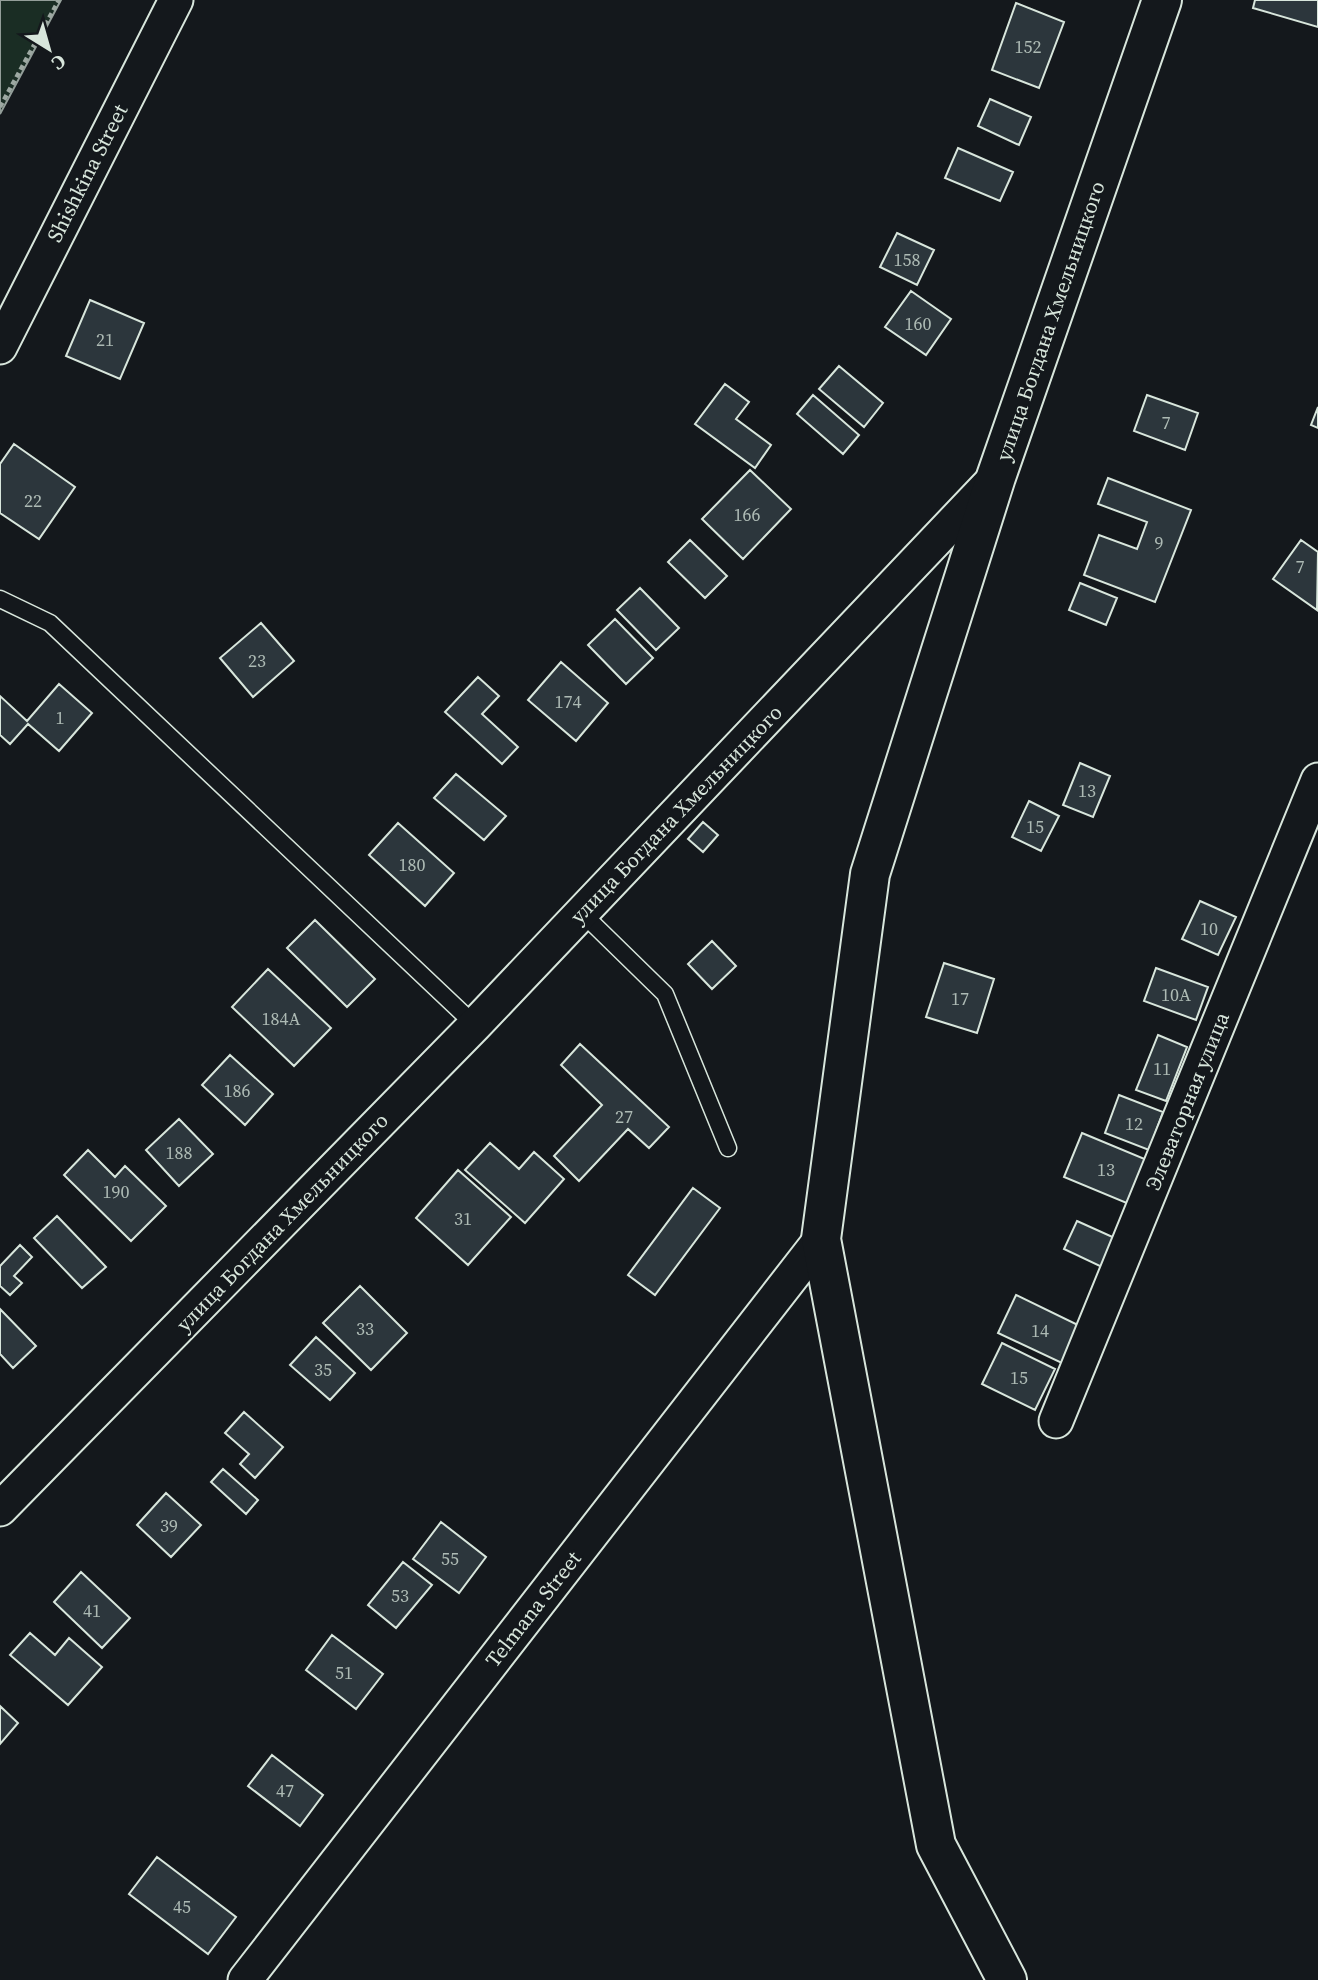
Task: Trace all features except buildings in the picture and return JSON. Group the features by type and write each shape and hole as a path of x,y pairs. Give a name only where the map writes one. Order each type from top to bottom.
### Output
{"street":[{"name":"Shishkina Street","path":"0,347 176,0"},
{"name":"улица Богдана Хмельницкого","path":"0,1509 475,1025 996,477 1162,0"},
{"path":"996,477 870,874 821,1239 936,1844 1007,1980"},
{"name":"Элеваторная улица","path":"1056,1421 1318,780"},
{"name":"Telmana Street","path":"245,1980 821,1239"}],"lane":[{"path":"0,598 50,623 475,1025"},
{"path":"582,912 665,993 728,1148"}],"path":[{"path":"0,107 59,0"}],"green space":[{"path":"0,0 61,0 0,114"}]}
